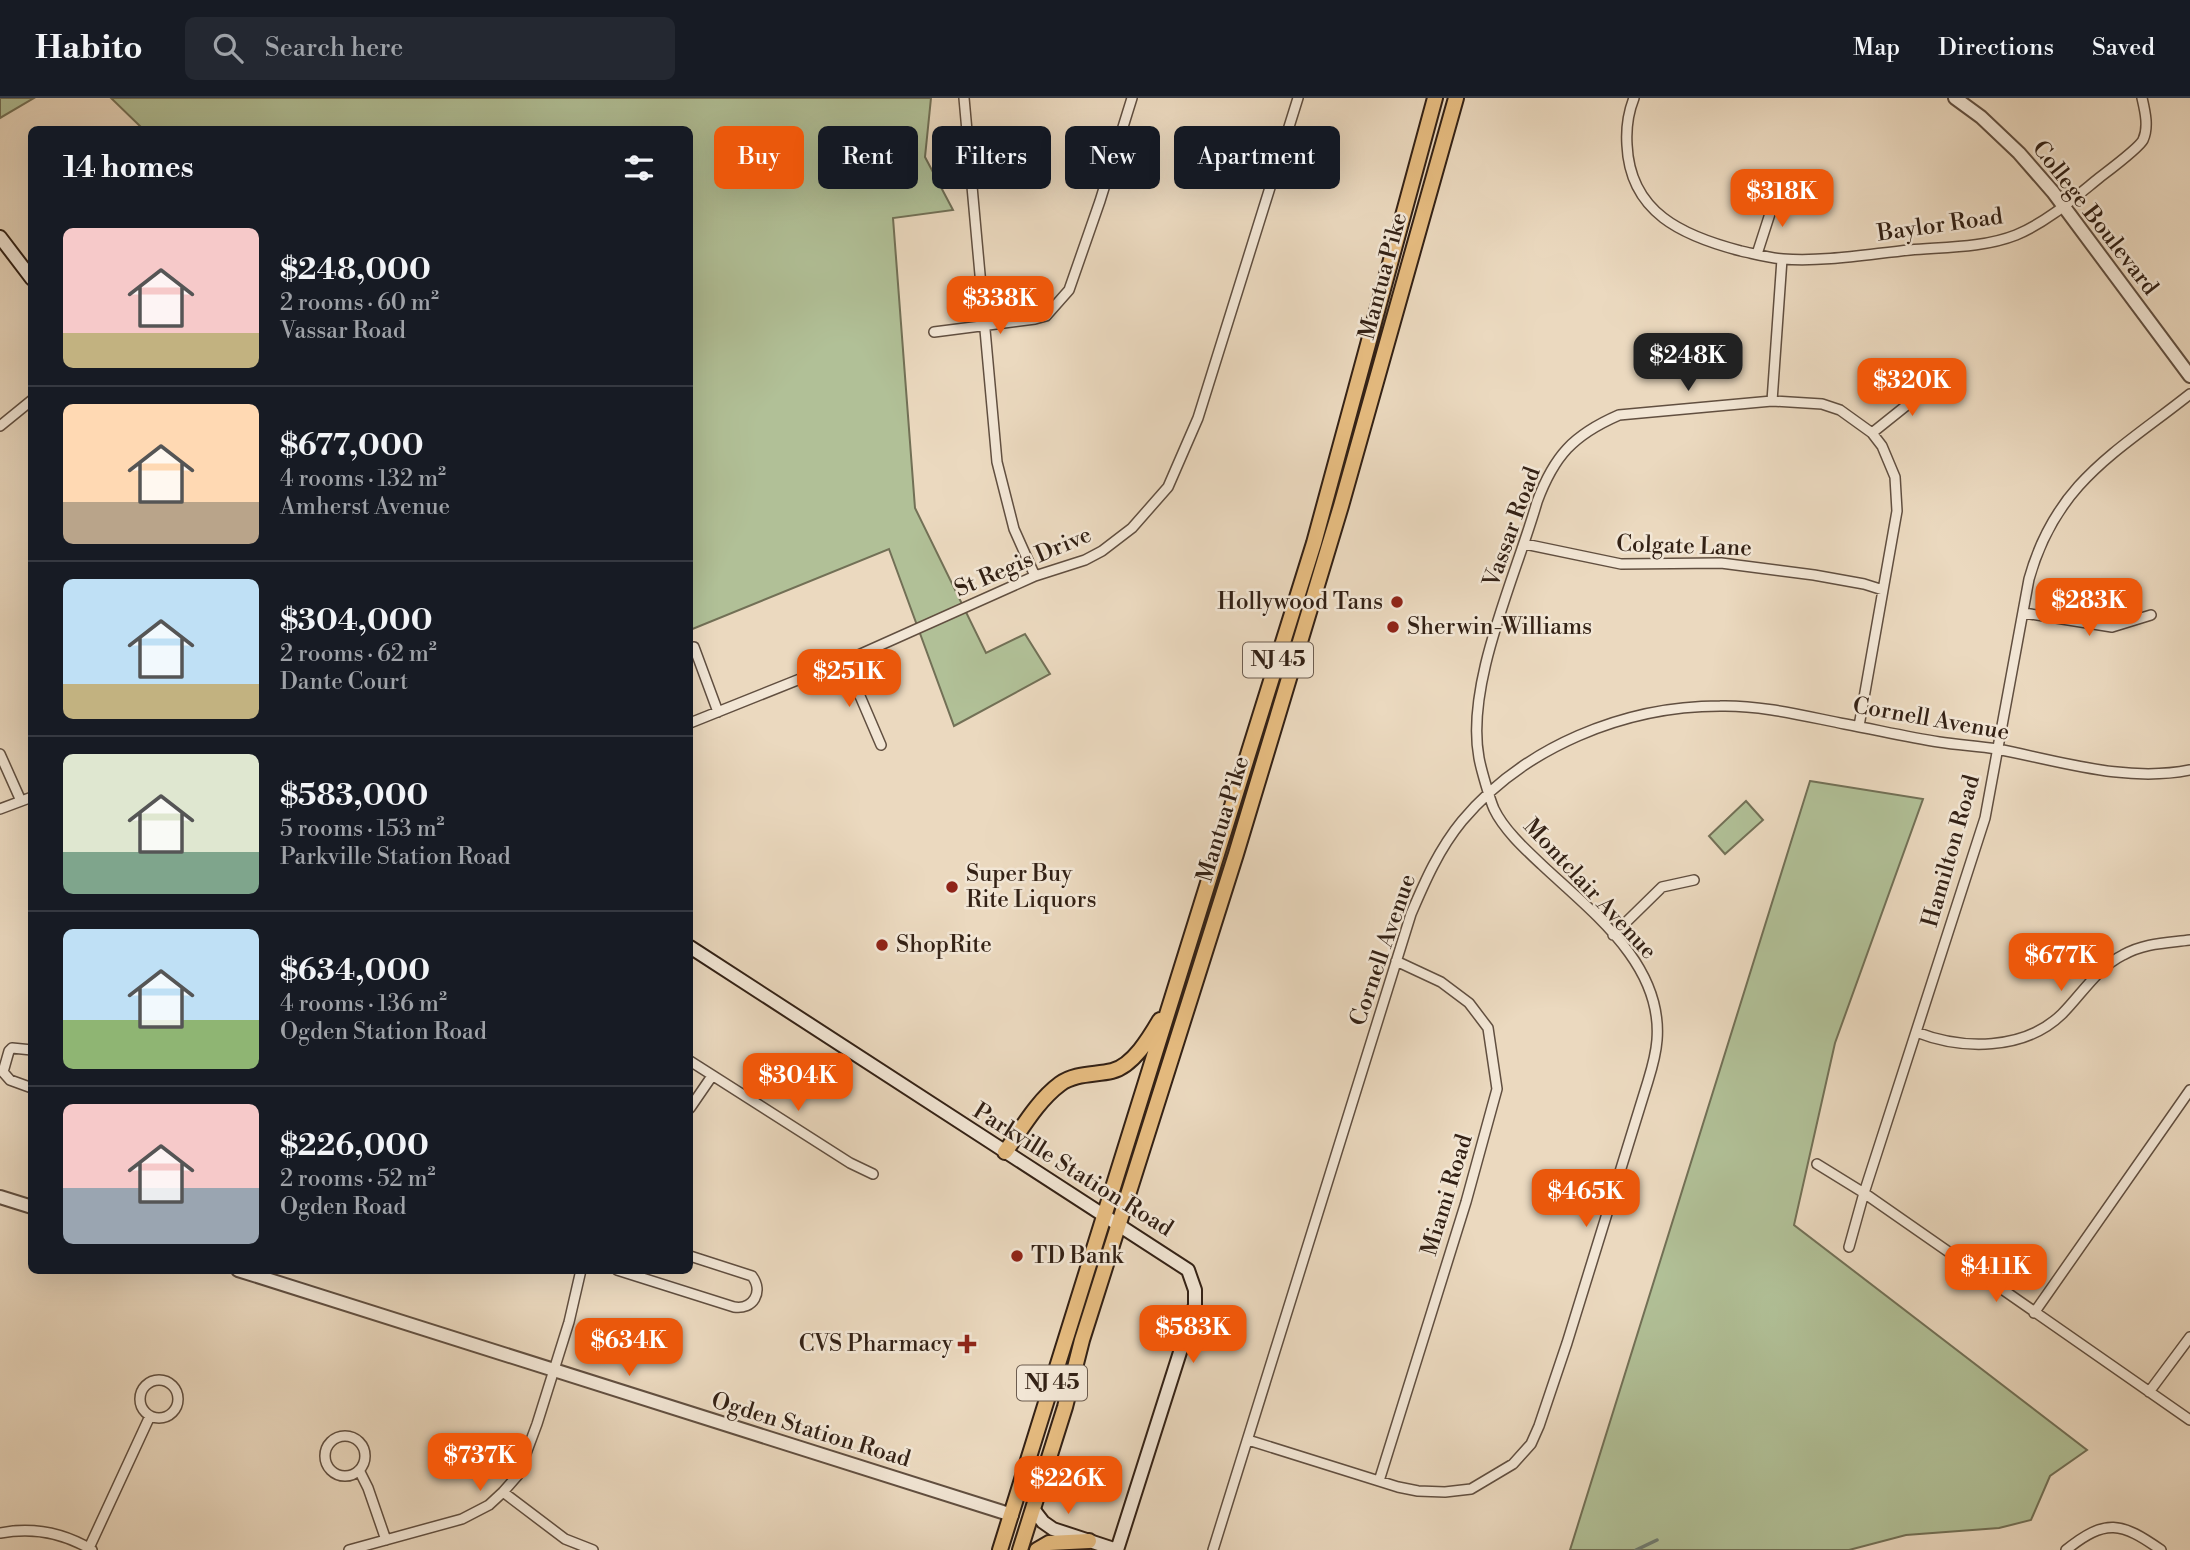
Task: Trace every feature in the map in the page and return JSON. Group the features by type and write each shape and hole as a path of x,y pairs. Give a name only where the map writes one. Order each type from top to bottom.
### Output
{"main road":[{"name":"Mantua Pike","path":"1000,1550 1314,543 1435,98"},
{"name":"Mantua Pike","path":"1020,1550 1342,506 1457,98"},
{"path":"1005,1152 1032,1115 1061,1083 1089,1073 1115,1071 1134,1056 1154,1031 1171,1000"},
{"path":"1037,1550 1049,1544 1089,1541"}],"street":[{"path":"964,98 997,462 1014,529 1035,576"},
{"path":"934,332 1046,316 1069,290 1132,98"},
{"name":"St Regis Drive","path":"693,722 845,661 1035,576 1085,560 1102,551 1132,528 1168,486 1198,418 1298,98"},
{"name":"Baylor Road","path":"1634,98 1628,118 1628,163 1633,179 1658,215 1682,230 1724,246 1782,259 1835,258 2000,240 2035,226 2063,207 2143,141 2147,121 2143,98"},
{"name":"College Boulevard","path":"1955,98 1981,117 2019,153 2053,192 2190,376"},
{"path":"1756,254 1776,195"},
{"path":"0,237 28,274"},
{"path":"1772,401 1782,259"},
{"path":"1872,433 1917,397 1946,391"},
{"name":"Hamilton Road","path":"1849,1247 1985,818 2029,579 2039,548 2059,510 2078,484 2190,394"},
{"name":"Vassar Road","path":"1490,791 1480,760 1477,737 1477,712 1483,672 1547,476 1562,453 1579,437 1598,424 1619,415 1772,401 1822,404 1840,410 1872,433 1889,458 1898,497 1859,726"},
{"path":"0,426 28,403"},
{"name":"Colgate Lane","path":"1525,544 1621,564 1721,563 1814,575 1883,590"},
{"path":"2024,613 2112,627 2151,614"},
{"path":"694,647 719,712"},
{"path":"845,661 881,744"},
{"name":"Cornell Avenue","path":"1213,1550 1419,894 1443,847 1461,822 1490,791 1528,763 1600,727 1657,711 1720,706 1751,707 2128,774 2155,775 2190,771"},
{"path":"0,754 21,801"},
{"name":"Montclair Avenue","path":"1248,1440 1379,1482 1418,1491 1445,1492 1471,1489 1513,1464 1531,1444 1539,1426 1656,1055 1656,1007 1649,984 1638,963 1614,935 1511,832 1494,809 1490,791"},
{"path":"0,809 28,798"},
{"path":"1614,935 1662,887 1694,880"},
{"path":"1916,1032 1935,1040 1963,1044 2011,1041 2038,1032 2059,1017 2099,972 2122,955 2161,942 2190,940"},
{"name":"Parkville Station Road","path":"693,949 1188,1270 1195,1290 1195,1305 1118,1550"},
{"name":"Miami Road","path":"1379,1482 1466,1202 1497,1089 1488,1028 1469,1003 1441,982 1396,961"},
{"path":"28,1050 12,1048 4,1072 10,1080 28,1087"},
{"path":"693,1063 850,1163 873,1174"},
{"path":"693,1104 712,1076"},
{"path":"2034,1312 2190,1090"},
{"path":"1816,1164 1864,1193 2190,1420"},
{"path":"0,1196 28,1205"},
{"path":"640,1274 734,1307 744,1308 752,1304 757,1292 752,1276 693,1257"},
{"name":"Ogden Station Road","path":"250,1274 1012,1515"},
{"path":"349,1550 462,1519 489,1506 518,1475 576,1298 580,1274"},
{"path":"2149,1392 2190,1338"},
{"path":"168,1381 177,1391 178,1404 175,1410 163,1418 150,1416 141,1406 140,1392 149,1382 168,1381"},
{"path":"0,1533 46,1532 90,1549 150,1416"},
{"path":"344,1436 357,1441 365,1452 365,1459 359,1470 344,1476 331,1472 324,1453 331,1441 344,1436"},
{"path":"359,1470 386,1540"},
{"path":"503,1492 565,1539 593,1550"},
{"path":"1033,1509 1043,1522 1054,1529 1118,1550"},
{"path":"2066,1550 2108,1525 2134,1531 2161,1550"}],"green space":[{"path":"0,98 34,98 0,118"},
{"path":"111,98 931,98 925,157 932,170 932,189 942,189 953,210 893,218 915,508 986,653 1025,634 1050,674 954,726 889,549 693,629 693,126 140,126"},
{"path":"1810,781 1923,799 1835,1043 1794,1225 2087,1450 2050,1476 2031,1520 1999,1528 1906,1535 1849,1550 1570,1550"},
{"path":"1746,801 1763,820 1725,854 1709,836"}],"waterway":[{"path":"1636,1550 1657,1540"}],"place":[{"name":"Hollywood Tans","path":"1397,602"},
{"name":"Sherwin-Williams","path":"1393,627"},
{"name":"Super Buy Rite Liquors","path":"952,887"},
{"name":"ShopRite","path":"882,945"},
{"name":"TD Bank","path":"1017,1256"},
{"name":"CVS Pharmacy","path":"967,1344"}]}
